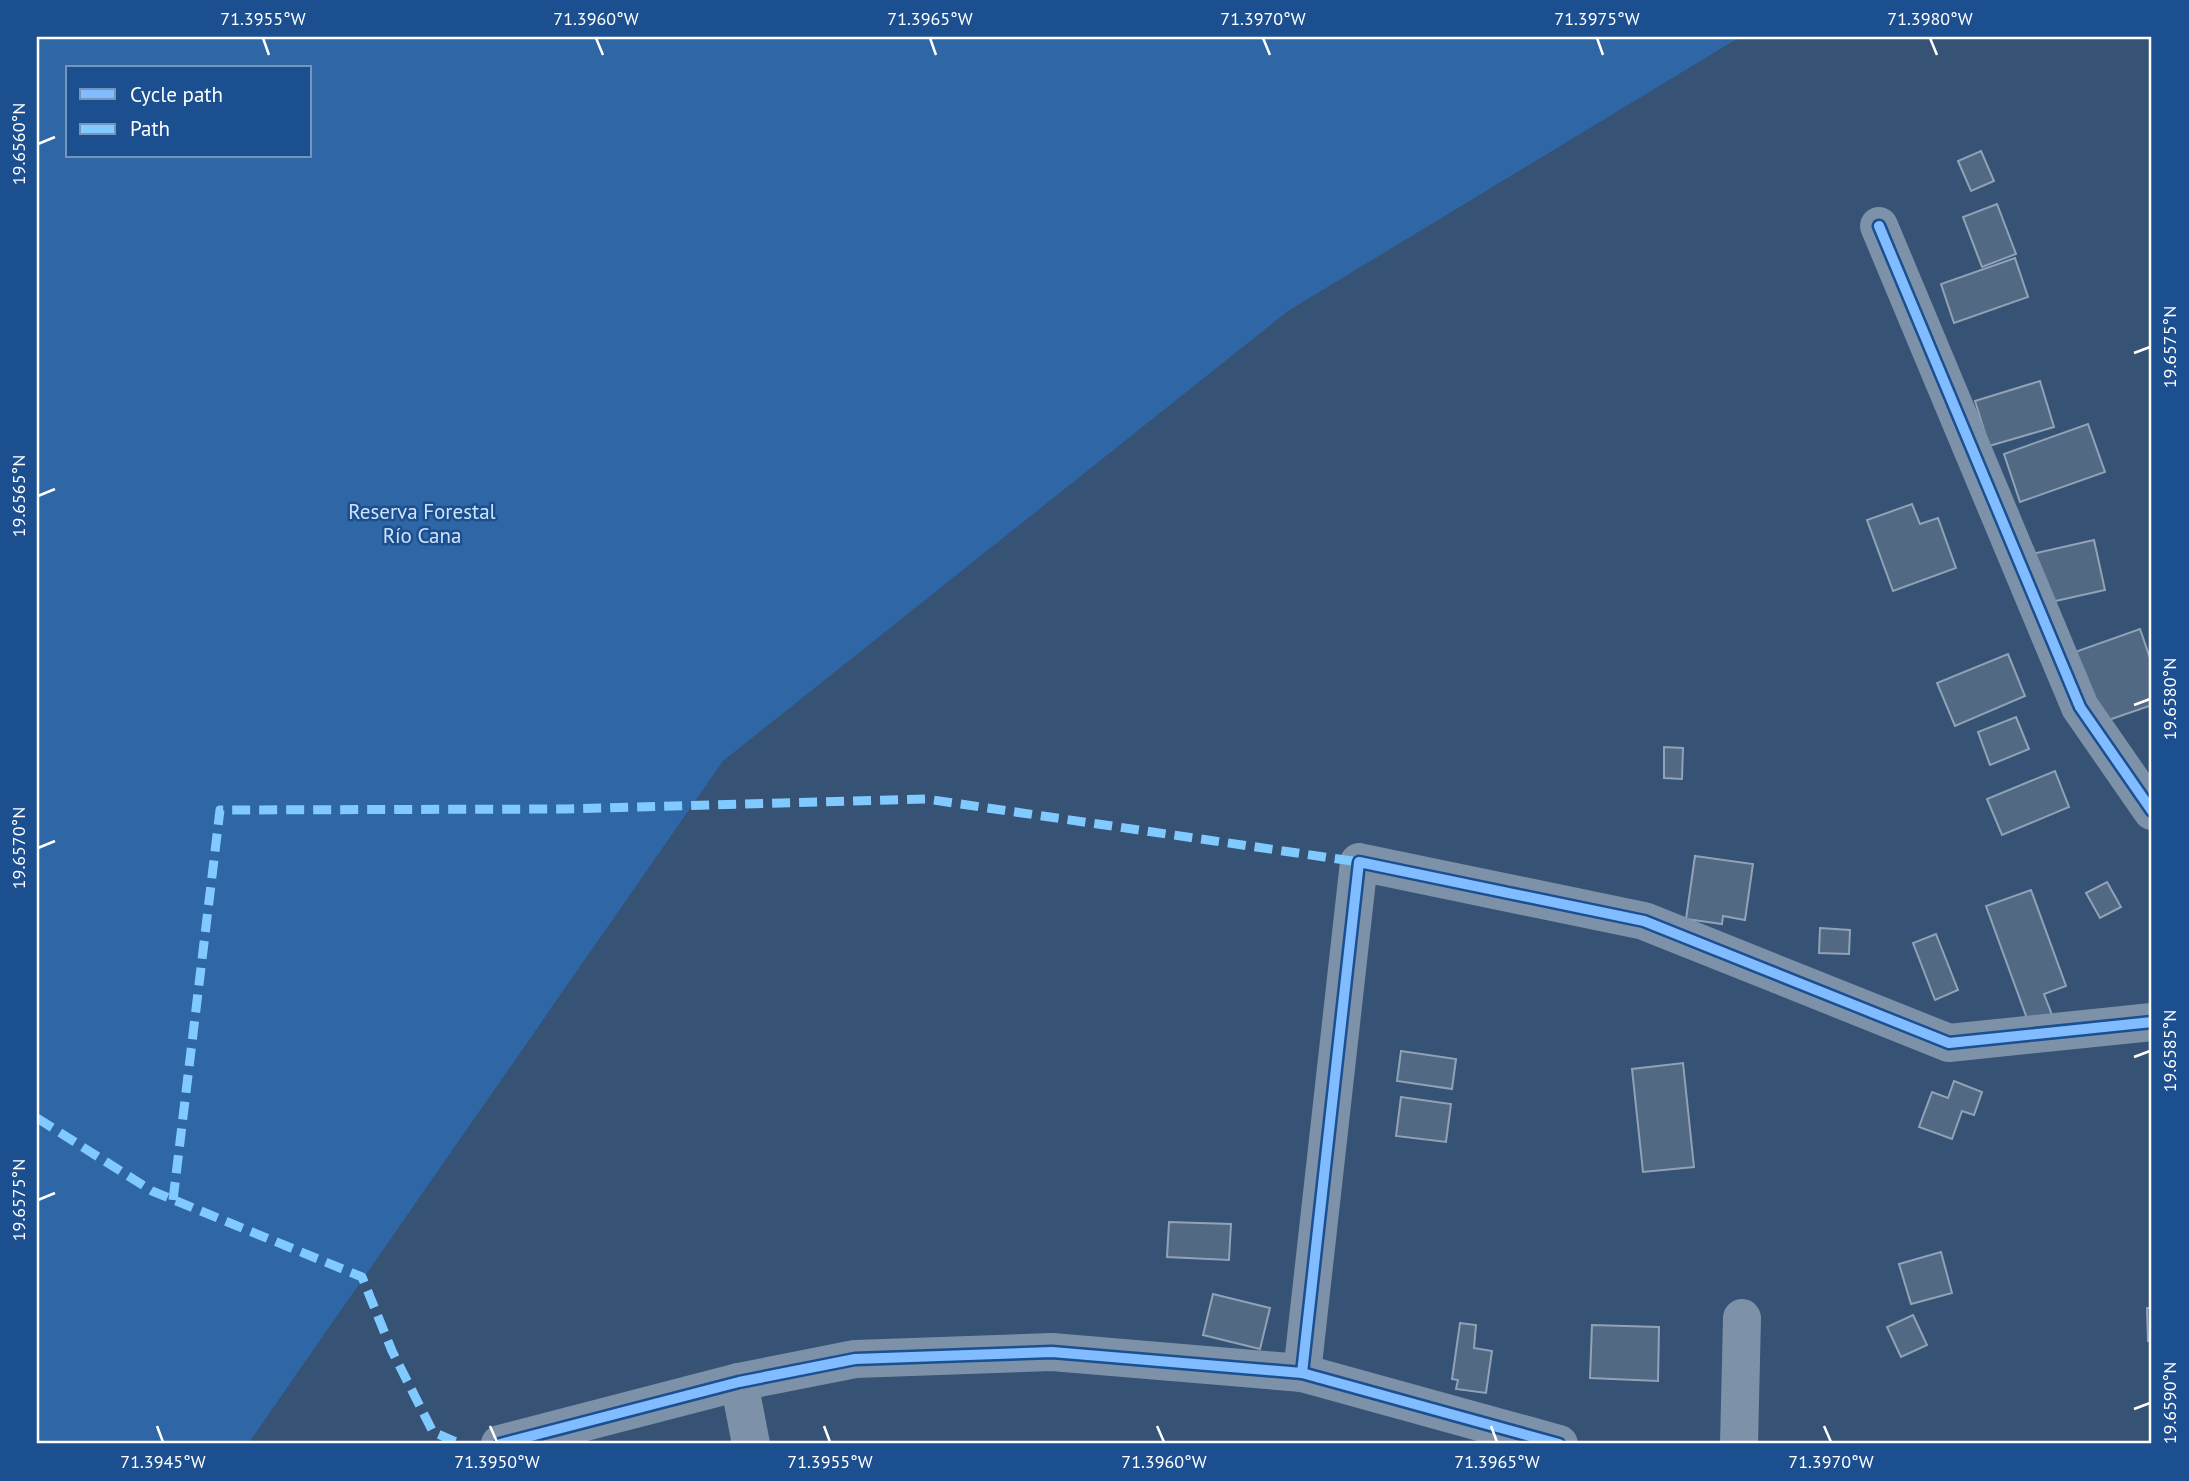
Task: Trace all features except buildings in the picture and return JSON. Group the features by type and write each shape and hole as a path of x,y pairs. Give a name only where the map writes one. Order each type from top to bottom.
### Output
{"street":[{"path":"1879,226 2080,707 2152,811"},
{"path":"1302,1373 1359,862 1644,922 1949,1043 2152,1022"},
{"path":"1739,1444 1742,1318"},
{"path":"500,1444 739,1382 855,1359 1052,1352 1302,1373 1559,1444"},
{"path":"739,1382 751,1444"}],"green space":[{"name":"Reserva Forestal Río Cana","path":"37,37 1740,37 1288,311 723,761 248,1444 37,1444"}],"marked path":[{"path":"173,1200 220,810 564,809 926,799 1359,862"},
{"path":"37,1118 152,1191 362,1277 392,1351 433,1432 461,1444"}],"cycle path":[{"path":"1879,226 2080,707 2152,811"},
{"path":"1302,1373 1359,862 1644,921 1949,1043 2152,1022"},
{"path":"500,1444 739,1382 855,1359 1052,1352 1302,1373 1559,1444"}]}
